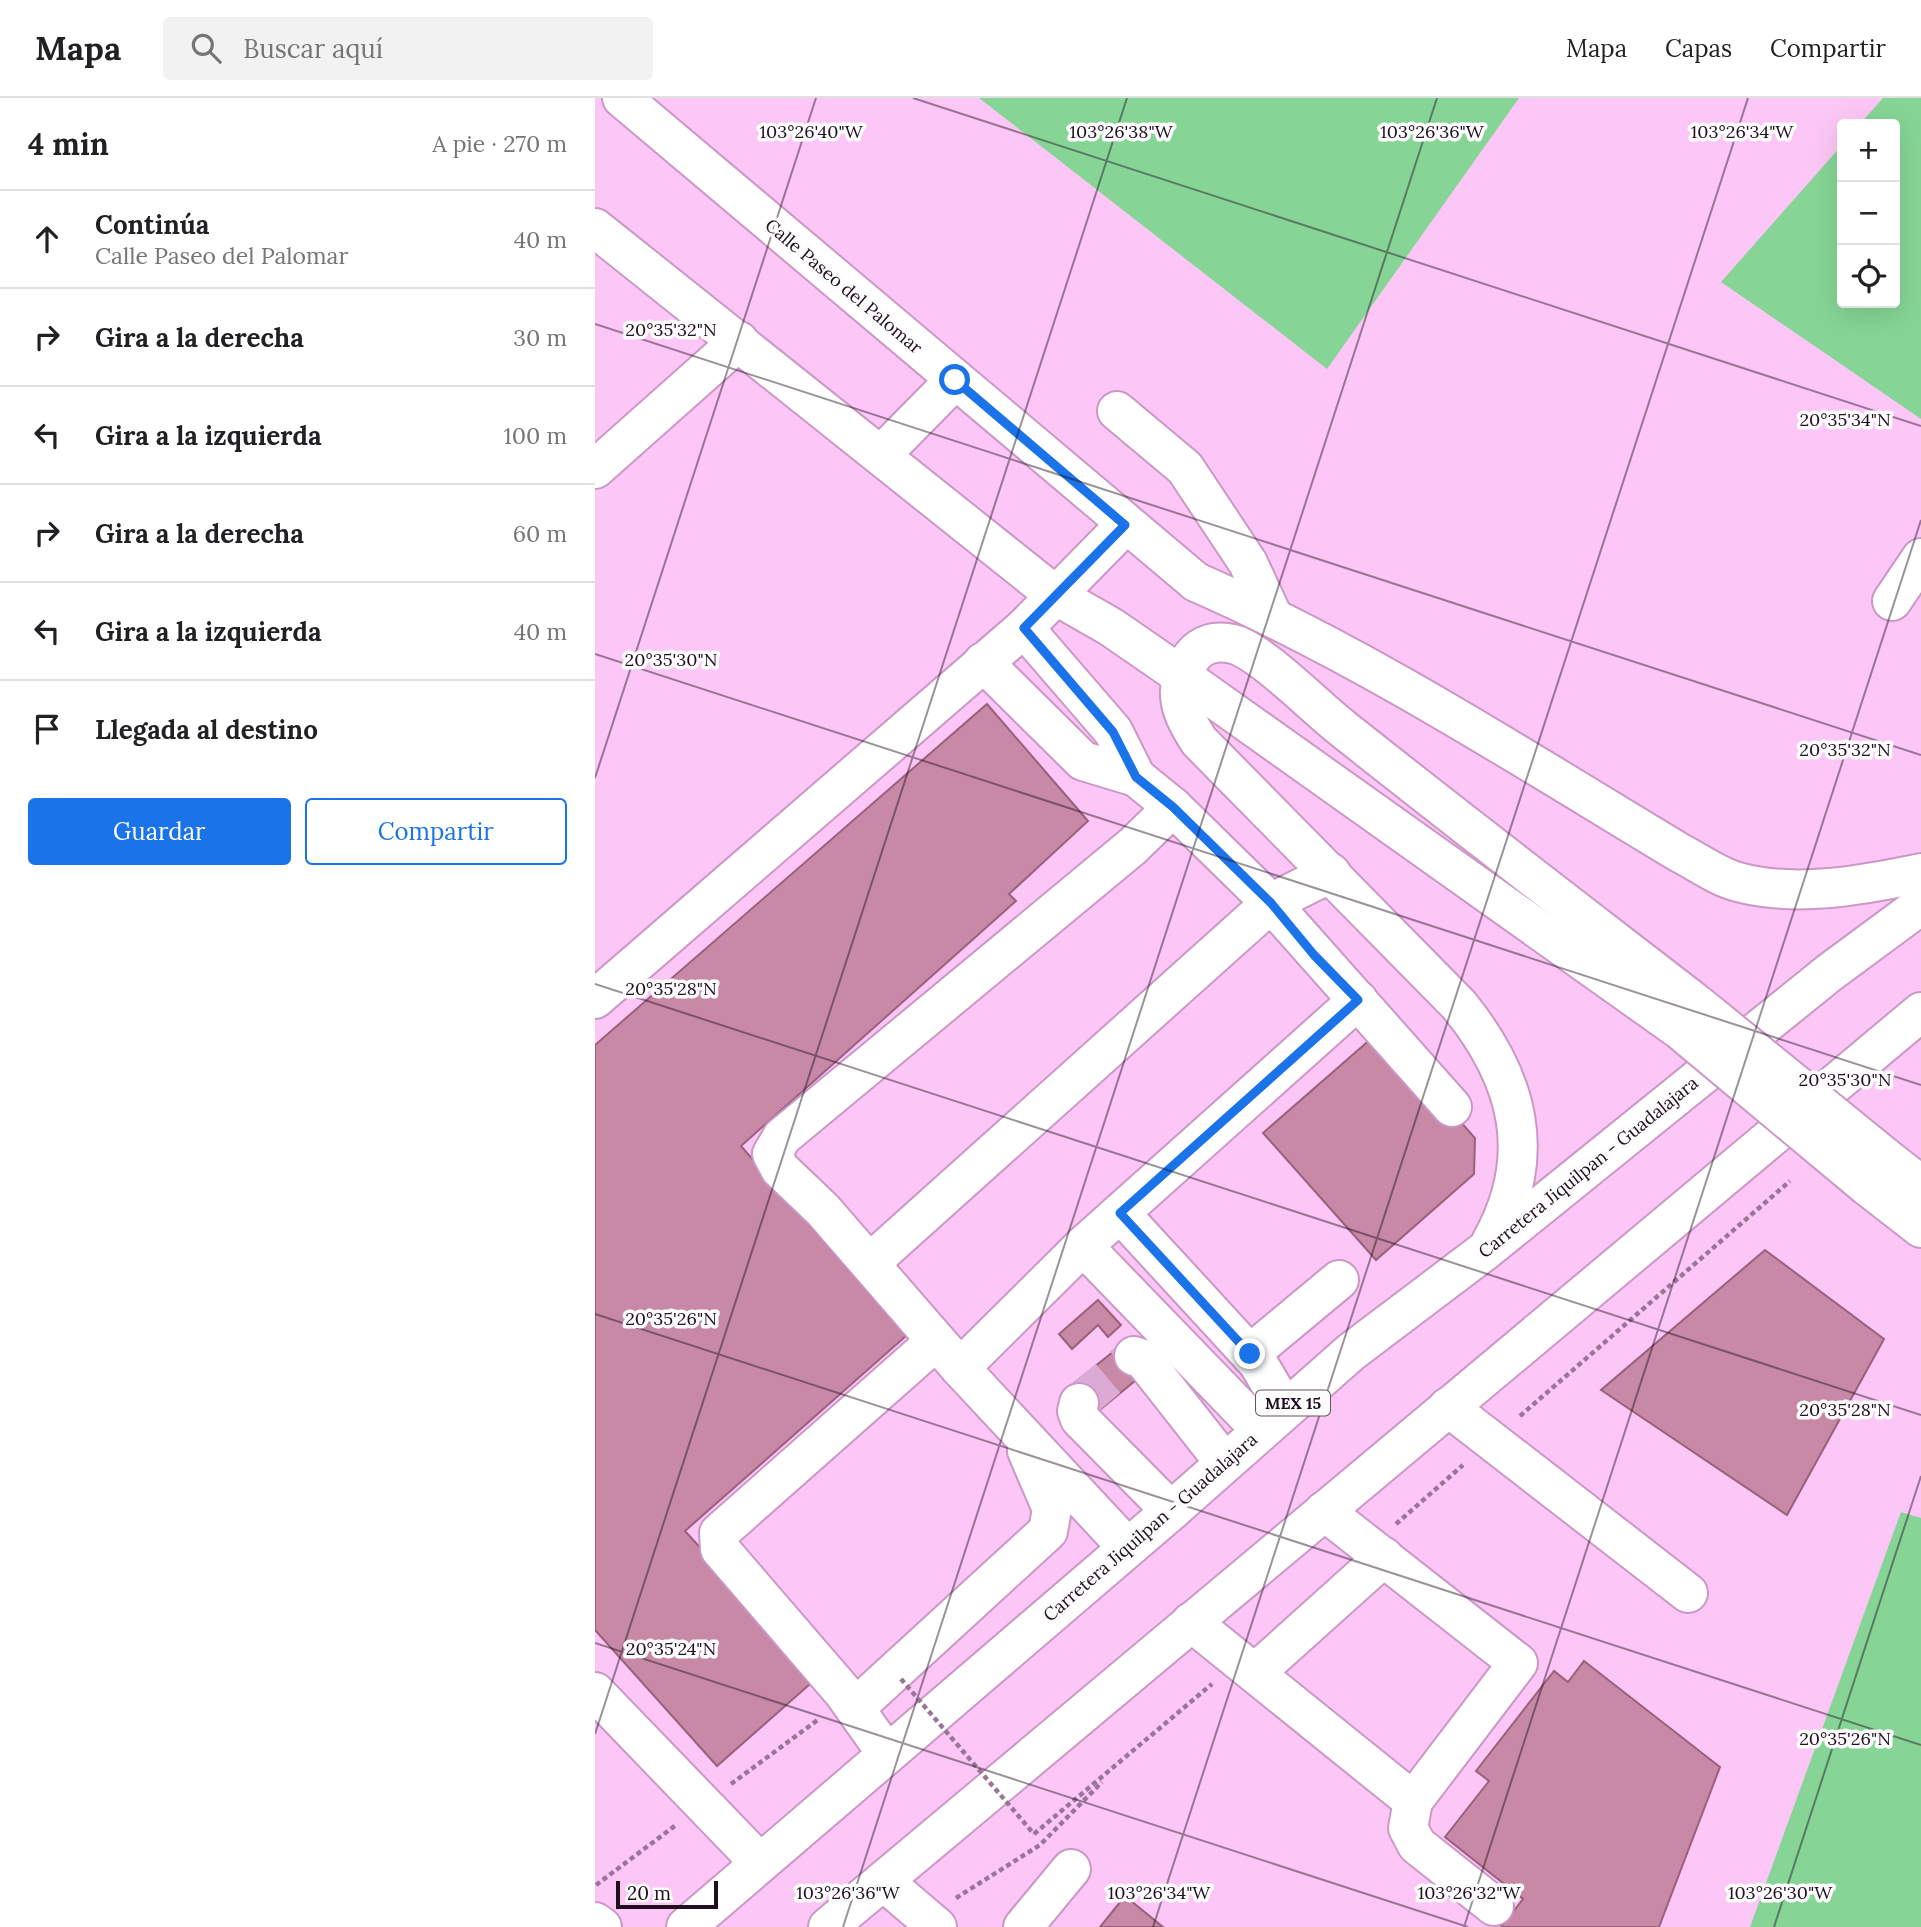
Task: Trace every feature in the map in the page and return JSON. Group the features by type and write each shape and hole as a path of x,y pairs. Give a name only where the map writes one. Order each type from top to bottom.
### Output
{"main road":[{"name":"Calle Paseo del Palomar","path":"622,98 1125,525 1196,582"},
{"path":"595,228 1055,594 1111,627 1689,1017"},
{"path":"595,469 740,341"},
{"path":"881,455 955,380"},
{"path":"1117,411 1185,468 1248,563 1272,615"},
{"path":"595,999 1024,628 1125,525"},
{"path":"1892,601 1921,558"},
{"path":"1196,582 1272,615 1436,707 1680,853 1735,881 1774,889 1801,890 1921,873"},
{"path":"1196,582 1332,721"},
{"path":"1024,628 1113,732 1136,777"},
{"path":"1486,1250 1506,1211 1518,1167 1516,1119 1503,1074 1478,1028 1459,1005 1332,873 1199,741 1182,709 1179,694 1182,676 1195,651 1207,643 1235,645 1278,674 1878,1174 1921,1228"},
{"path":"983,662 1083,761 1136,777 1173,807 1271,903 1314,955 1358,1000 1452,1107"},
{"path":"1127,1547 948,1354 871,1262 780,1169 772,1154 782,1137 1133,846 1173,807"},
{"path":"871,1262 1271,903 1332,873"},
{"name":"Carretera Jiquilpan - Guadalajara","path":"686,1927 1171,1511 1351,1352 1486,1250 1829,974 1921,905"},
{"path":"887,1754 851,1703 720,1549 719,1533 1083,1246 1358,1000"},
{"path":"828,1927 1921,1012"},
{"path":"1878,1174 1921,1185"},
{"path":"1120,1213 1250,1354 1273,1420"},
{"path":"1083,1246 1273,1420"},
{"path":"1250,1354 1339,1280"},
{"path":"1134,1356 1143,1359 1224,1462"},
{"path":"1079,1403 1077,1411 1080,1419 1171,1511"},
{"path":"1448,1407 1688,1592"},
{"path":"851,1703 1048,1531 1052,1509 1015,1424"},
{"path":"1324,1511 1518,1663 1413,1801 1408,1828 1417,1845 1494,1906"},
{"path":"1247,1667 1377,1551"},
{"path":"1191,1622 1413,1801"},
{"path":"595,1692 760,1863"},
{"path":"1023,1927 1071,1869"},
{"path":"883,1881 932,1922"},
{"path":"595,1922 602,1927"}],"path":[{"path":"1377,1551 1491,1440 1790,1181"},
{"path":"901,1679 1034,1834 1247,1667"},
{"path":"595,1886 703,1804 851,1703"},
{"path":"932,1922 1040,1844 1117,1767"}],"green space":[{"path":"979,98 1519,98 1327,369"},
{"path":"1883,98 1921,98 1921,419 1721,282 1837,151 1837,308 1900,308 1900,119 1864,119"},
{"path":"1901,1512 1921,1518 1921,1927 1750,1927"}],"building":[{"path":"987,704 1088,821 1009,894 1016,901 741,1146 906,1336 685,1531 818,1677 717,1766 595,1630 595,1045"},
{"path":"1380,1031 1475,1138 1474,1174 1376,1260 1263,1133"},
{"path":"1765,1250 1884,1339 1787,1515 1601,1390"},
{"path":"1098,1300 1121,1325 1108,1337 1098,1325 1072,1349 1059,1334"},
{"path":"1124,1343 1147,1371 1091,1417 1067,1389"},
{"path":"1584,1661 1720,1767 1659,1927 1501,1927 1523,1899 1445,1837 1489,1781 1476,1771 1554,1671 1568,1682"},
{"path":"1125,1896 1163,1927 1100,1927"}],"tunnel":[{"path":"1079,1403 1134,1356"}],"route":[{"path":"955,380 1125,525 1024,628 1113,732 1136,777 1173,807 1217,854 1271,903 1314,955 1358,1000 1120,1213 1250,1354"}]}
